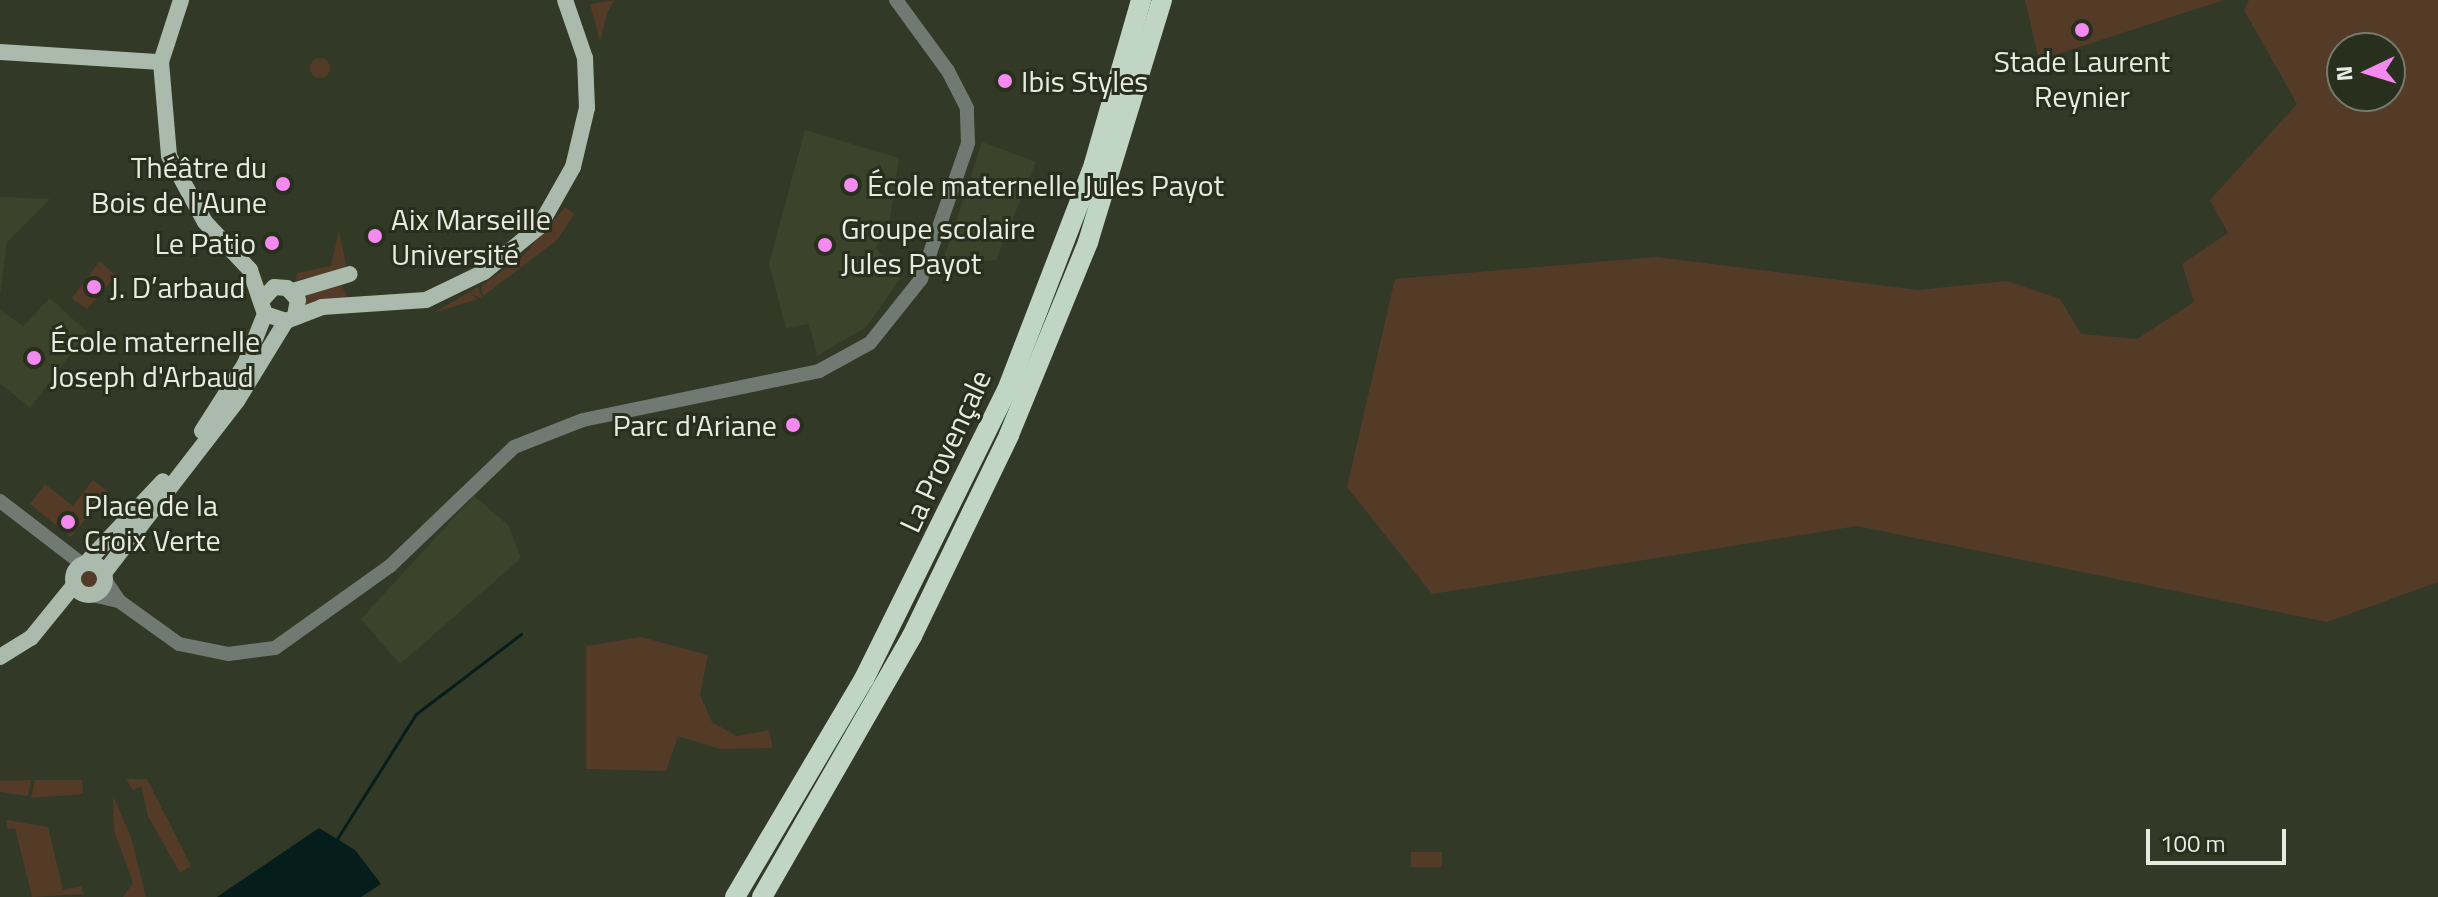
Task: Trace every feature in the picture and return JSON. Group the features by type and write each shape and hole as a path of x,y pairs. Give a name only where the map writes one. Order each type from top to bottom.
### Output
{"highway":[{"name":"La Provençale","path":"735,897 864,679 995,417 1094,164 1141,0"},
{"name":"La Provençale","path":"762,897 912,636 1009,435 1088,242 1162,0"}],"main road":[{"path":"181,0 161,62 163,131 179,182 250,270 264,306 290,318 437,296 518,249 564,189 588,95 570,3"},
{"path":"0,52 161,62"},
{"path":"437,296 493,250"},
{"path":"63,605 79,572 196,440 245,364 264,306 276,287 293,291 350,274"},
{"path":"0,657 63,605 90,595 237,401 290,318 293,291"},
{"path":"79,572 104,576"},
{"path":"79,572 90,595"}],"street":[{"path":"90,595 119,601 191,648 228,654 275,648 390,566 514,447 583,420 819,371 870,343 921,279 968,143 967,108 948,71 896,0"},
{"path":"0,501 79,572"},
{"path":"104,576 119,601"}],"shaded area":[{"path":"615,0 607,13 600,41 590,4"},
{"name":"Stade Laurent Reynier","path":"2025,0 2224,0 2039,60"},
{"path":"2249,0 2438,0 2438,582 2327,622 1857,526 1432,594 1347,487 1395,279 1656,257 1918,290 2007,281 2060,299 2081,334 2137,339 2194,302 2182,264 2228,233 2210,200 2297,104 2244,10"},
{"path":"320,58 327,61 330,68 327,75 320,78 313,75 310,68 313,61"},
{"name":"Groupe scolaire Jules Payot","path":"805,130 899,158 890,218 876,248 900,279 866,327 817,356 809,324 786,328 769,264"},
{"path":"982,142 1036,162 996,260 942,264"},
{"path":"0,197 50,199 7,242 0,296"},
{"path":"565,207 574,214 557,240 483,296 481,286 523,256"},
{"path":"339,230 347,270 296,280 297,273 331,266"},
{"name":"J. D’arbaud","path":"100,261 116,276 87,309 72,298"},
{"path":"340,283 349,299 304,306 305,287"},
{"path":"478,287 482,298 471,294 478,299 433,313"},
{"name":"École maternelle Joseph d'Arbaud","path":"50,298 87,332 30,408 0,383 0,310 23,326"},
{"name":"Place de la Croix Verte","path":"93,480 107,491 71,537 30,504 45,484 73,506"},
{"path":"474,496 508,525 521,558 400,664 361,619"},
{"path":"90,570 99,579 90,588 81,579"},
{"path":"641,637 708,655 700,695 712,722 736,736 769,730 773,748 720,749 678,736 666,771 586,769 586,646"},
{"path":"126,779 147,779 191,866 180,873 148,816 141,786 133,790"},
{"path":"31,780 28,796 0,792 0,781"},
{"path":"35,780 82,780 83,794 31,798"},
{"path":"113,796 131,837 146,897 123,897 133,883 114,831"},
{"path":"6,820 48,827 63,890 81,886 84,894 32,897 15,828 8,829"},
{"path":"1411,852 1442,852 1442,867 1411,867"}],"water":[{"path":"319,828 355,850 381,884 361,897 217,897"}],"waterway":[{"path":"335,842 416,714 521,634"}],"place":[{"name":"Stade Laurent Reynier","path":"2082,30"},
{"name":"Ibis Styles","path":"1005,81"},
{"name":"Théâtre du Bois de l'Aune","path":"283,184"},
{"name":"École maternelle Jules Payot","path":"851,185"},
{"name":"Aix Marseille Université","path":"375,236"},
{"name":"Le Patio","path":"272,243"},
{"name":"Groupe scolaire Jules Payot","path":"825,245"},
{"name":"J. D’arbaud","path":"94,287"},
{"name":"École maternelle Joseph d'Arbaud","path":"34,358"},
{"name":"Parc d'Ariane","path":"793,425"},
{"name":"Place de la Croix Verte","path":"68,522"}]}
